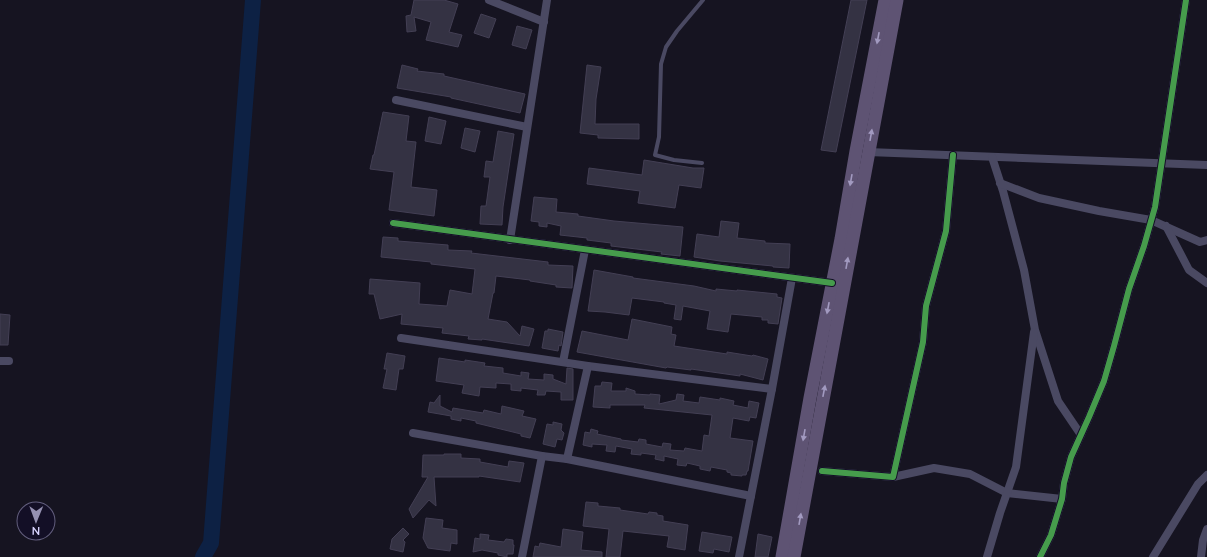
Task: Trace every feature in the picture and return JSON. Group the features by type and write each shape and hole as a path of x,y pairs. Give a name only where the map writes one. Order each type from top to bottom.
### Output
{"main road":[{"path":"782,557 885,0"},
{"path":"794,557 897,0"}],"street":[{"path":"490,0 544,22"},
{"path":"510,240 547,0"},
{"path":"1040,557 1051,535 1062,499 1064,483 1072,456 1104,381 1129,289 1152,220 1186,0"},
{"path":"396,100 528,127"},
{"path":"868,152 1207,165"},
{"path":"893,477 923,342 926,306 946,231 953,155"},
{"path":"992,157 1024,270 1035,330 1058,401 1081,435"},
{"path":"1000,183 1039,198 1099,211 1152,220 1200,242 1207,240"},
{"path":"393,223 832,283"},
{"path":"1166,226 1189,270 1207,283"},
{"path":"562,362 585,250"},
{"path":"739,557 792,278"},
{"path":"987,557 1016,467 1035,330"},
{"path":"401,338 588,366 772,389"},
{"path":"0,361 9,361"},
{"path":"567,459 588,366"},
{"path":"413,433 542,456 567,459 751,496"},
{"path":"522,557 542,456"},
{"path":"822,471 893,477 934,468 970,474 1007,493 1062,499"},
{"path":"1153,557 1198,484 1207,475"},
{"path":"1201,557 1203,540 1207,529"}],"lane":[{"path":"702,163 674,160 655,155 659,137 661,64 666,47 703,0"}],"building":[{"path":"414,0 444,0 458,4 449,32 462,35 458,47 426,40 431,22 414,17 416,31 407,32 406,16 411,15"},
{"path":"851,0 867,0 836,152 821,150"},
{"path":"481,14 496,19 489,38 474,33"},
{"path":"517,26 532,30 526,49 512,45"},
{"path":"402,65 418,69 417,71 444,74 444,76 525,94 520,113 451,97 397,88"},
{"path":"587,65 601,67 596,99 595,124 639,124 639,139 598,138 598,135 580,133"},
{"path":"383,112 409,116 406,141 416,142 411,187 437,190 434,216 389,210 394,172 370,169"},
{"path":"429,117 446,121 441,144 425,141"},
{"path":"465,128 480,131 475,152 461,148"},
{"path":"498,131 514,134 503,207 502,225 480,224 481,206 486,206 490,177 484,177 486,161 493,162"},
{"path":"644,160 693,168 704,168 701,188 679,185 675,208 638,203 640,191 587,184 589,168 642,175"},
{"path":"534,197 557,199 556,212 578,214 578,216 614,221 683,227 680,256 661,254 662,252 611,246 611,243 587,240 587,238 560,235 561,226 547,223 547,227 539,226 539,222 531,221"},
{"path":"721,221 739,223 737,238 765,241 765,243 790,244 789,268 694,257 697,234 719,237"},
{"path":"383,237 398,238 398,241 448,245 448,250 472,251 471,253 548,262 548,265 573,266 572,288 556,287 556,285 530,280 496,276 488,319 507,322 520,336 522,326 534,329 529,346 482,339 468,339 469,336 442,333 443,328 401,324 402,314 380,319 374,294 369,294 370,279 420,283 419,304 447,306 450,290 472,294 475,269 431,264 431,262 381,257"},
{"path":"594,270 633,278 694,286 716,291 716,289 737,290 777,294 777,297 782,298 778,324 768,323 768,320 762,320 762,317 731,314 728,332 707,329 710,311 683,306 681,320 674,319 676,305 632,298 629,315 588,311"},
{"path":"0,314 10,315 8,345 0,345"},
{"path":"632,319 672,327 671,334 676,335 674,346 727,354 727,352 753,355 768,359 763,380 740,374 740,376 691,369 666,368 577,352 582,331 628,340"},
{"path":"548,329 563,332 561,346 559,345 558,351 542,348 545,331 548,331"},
{"path":"387,353 405,356 403,369 399,369 396,390 383,388 387,369 384,369"},
{"path":"439,358 485,363 484,366 503,368 503,373 521,376 521,372 529,373 528,379 544,380 544,374 553,375 553,379 566,384 567,368 573,369 573,400 561,400 561,392 546,391 545,395 537,395 538,390 521,388 521,391 511,390 511,384 496,383 496,388 480,387 479,396 462,393 464,385 436,381"},
{"path":"602,382 612,383 611,391 626,391 626,388 635,391 635,394 660,395 659,404 676,400 677,394 684,395 683,401 699,403 700,397 720,400 720,398 734,401 733,405 748,408 749,401 759,403 756,418 750,417 749,421 733,418 730,438 753,441 746,475 731,475 731,473 727,472 727,470 711,467 710,471 700,469 700,466 687,463 686,466 677,465 678,459 664,456 664,461 655,459 656,455 641,453 641,455 631,454 632,449 616,446 615,452 606,451 607,445 592,444 592,447 583,445 585,432 590,433 591,429 598,431 597,434 621,440 638,442 639,439 646,440 646,444 662,447 663,443 671,444 670,450 684,451 685,448 702,451 704,435 709,436 712,415 644,408 645,405 610,405 610,408 593,407 595,386 601,386"},
{"path":"440,395 440,406 452,412 453,408 483,413 484,410 501,414 502,406 524,411 522,416 536,419 530,438 521,436 521,434 476,423 476,421 461,418 461,421 451,419 451,416 428,412 430,402 434,403"},
{"path":"553,422 562,424 561,430 564,433 562,440 557,439 555,447 543,444 547,424 553,425"},
{"path":"461,454 461,458 480,459 480,462 508,467 509,461 524,463 520,482 479,476 434,477 436,506 429,500 413,518 409,509 428,477 422,477 423,455"},
{"path":"586,502 598,503 598,506 620,508 620,510 648,514 649,512 657,513 657,515 663,516 663,521 688,525 685,550 667,547 669,536 623,531 620,557 606,557 609,529 583,526"},
{"path":"426,518 443,520 442,528 457,530 457,544 451,543 450,551 428,548 423,538"},
{"path":"403,528 409,534 403,540 405,542 403,552 390,549 392,539"},
{"path":"563,529 583,532 581,550 602,552 602,557 533,557 535,546 539,547 540,543 561,547"},
{"path":"702,532 732,537 729,552 714,549 713,553 699,551"},
{"path":"480,534 489,535 488,540 504,542 506,539 513,540 513,554 507,554 507,557 498,555 498,553 482,550 473,552 475,538 480,539"},
{"path":"758,534 772,537 768,557 755,557"}],"waterway":[{"path":"203,557 211,543 253,0"}],"cycle path":[{"path":"1040,557 1051,535 1062,499 1064,483 1071,457 1104,381 1129,289 1144,246 1155,207 1186,0"},
{"path":"822,471 893,477 923,342 926,306 946,231 953,155"},
{"path":"393,223 832,283"}]}
